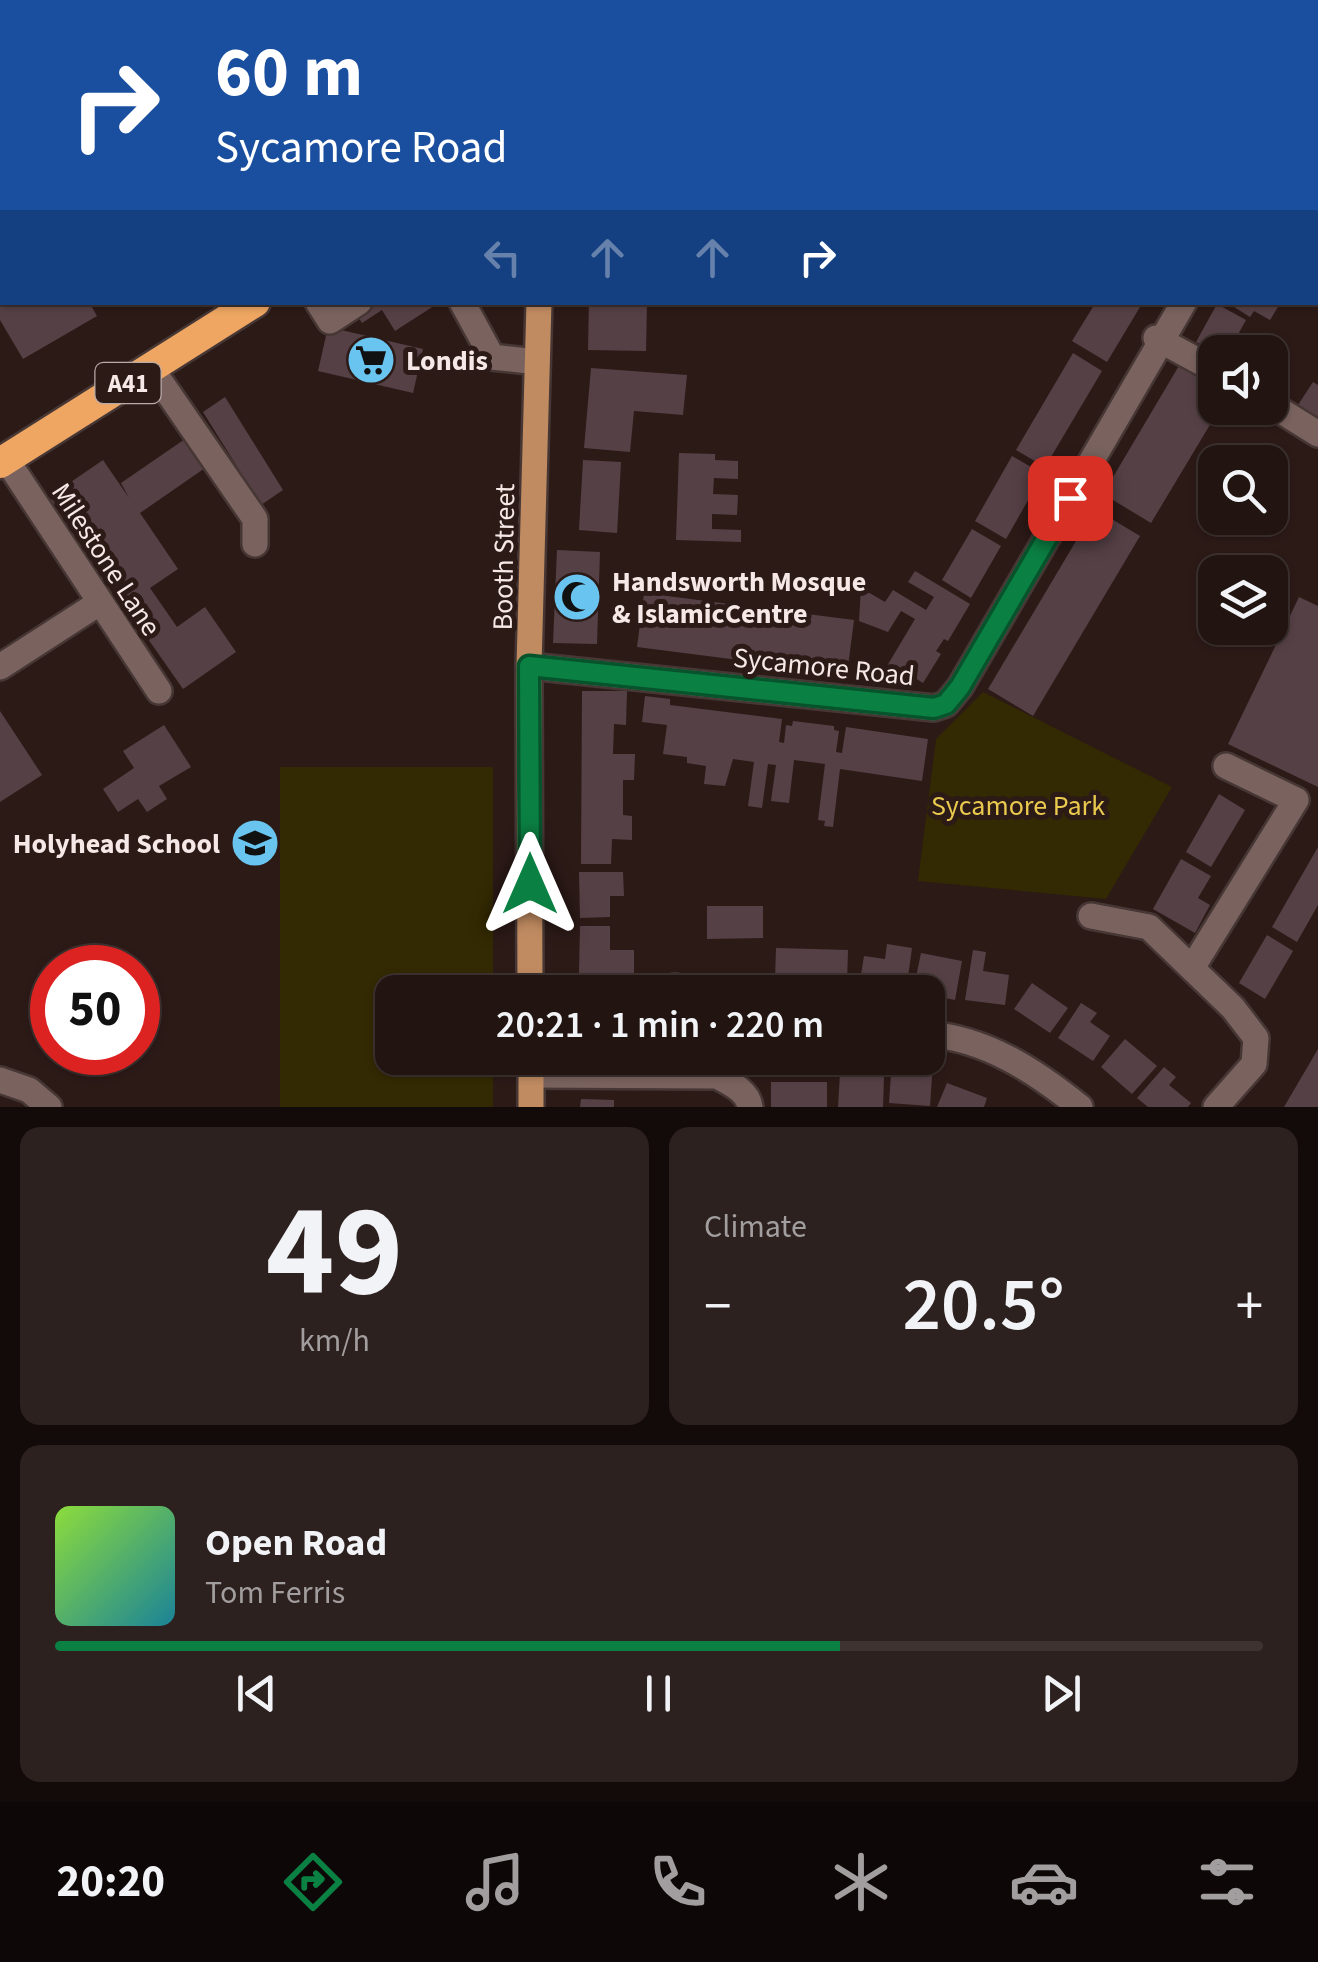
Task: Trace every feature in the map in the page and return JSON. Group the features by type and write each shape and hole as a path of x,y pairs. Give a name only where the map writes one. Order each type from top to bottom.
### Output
{"highway":[{"name":"A41","path":"3,461 251,305"}],"main road":[{"name":"Booth Street","path":"530,975 529,666 540,305"},
{"path":"531,1075 531,1107"}],"street":[{"path":"320,305 330,321 354,305"},
{"path":"464,305 492,357 538,362"},
{"name":"Sycamore Road","path":"529,666 934,708 946,704 960,687 1182,305"},
{"path":"1159,339 1198,361"},
{"path":"151,368 254,519 255,544"},
{"path":"1288,415 1318,434"},
{"name":"Milestone Lane","path":"3,461 158,691"},
{"path":"0,667 100,603"},
{"path":"1192,968 1275,830 1307,806 1226,766"},
{"path":"1091,916 1149,927 1234,1008 1256,1038 1254,1064 1216,1107"},
{"path":"945,1038 986,1048 1036,1072 1080,1107"},
{"path":"712,1075 734,1086 749,1100 750,1107"},
{"path":"0,1080 29,1090 49,1107"}],"green space":[{"name":"Sycamore Park","path":"983,692 1172,787 1106,899 918,881 936,739"},
{"path":"280,767 493,767 493,975 375,975 375,1075 493,1075 493,1107 280,1107"}],"building":[{"path":"0,305 91,305 97,316 23,359 0,320"},
{"path":"351,305 435,305 395,331 382,310 362,323"},
{"path":"589,305 647,305 646,351 588,350"},
{"path":"1094,305 1141,305 1107,362 1072,341"},
{"path":"1216,305 1246,320 1238,335 1200,335"},
{"path":"1231,305 1279,305 1270,320 1254,311 1250,317"},
{"name":"Londis","path":"328,327 423,349 413,393 318,371"},
{"path":"1073,353 1102,371 1045,467 1016,450"},
{"path":"1180,364 1198,375 1198,425 1210,425 1151,523 1103,494"},
{"path":"591,368 687,375 683,415 634,411 630,452 584,448"},
{"path":"1313,382 1318,385 1318,417 1298,405"},
{"path":"225,397 283,490 261,505 203,412"},
{"path":"185,439 205,468 140,513 178,569 150,588 177,627 205,607 236,652 183,689 49,497 103,460 129,498 121,483"},
{"path":"679,453 715,454 715,460 738,461 738,479 714,478 713,494 738,495 737,515 712,514 712,529 741,530 741,542 676,540"},
{"path":"1012,456 1043,474 1006,539 975,521"},
{"path":"583,460 621,462 617,533 579,530"},
{"path":"1095,509 1140,536 1033,716 988,689"},
{"path":"972,529 1001,546 971,598 942,580"},
{"name":"Handsworth Mosque & IslamicCentre","path":"557,550 600,552 597,644 553,643"},
{"path":"915,571 970,604 948,641 944,639 936,651 941,654 923,683 909,674 904,682 884,671 915,619 901,611 888,632 859,621 861,588 885,602 893,590 926,610 934,597 908,582"},
{"path":"644,593 854,620 847,674 637,647"},
{"path":"1299,597 1318,606 1318,787 1228,744 1276,645 1288,645 1288,620"},
{"path":"582,691 627,691 626,725 614,724 613,754 635,754 634,780 623,780 623,815 632,816 632,840 612,839 611,864 581,864"},
{"path":"645,696 670,699 670,705 782,719 779,742 784,743 786,725 792,726 793,721 834,726 839,731 836,752 842,753 846,727 928,739 922,781 840,769 833,827 824,826 825,821 818,820 825,764 794,760 789,803 771,801 776,765 768,764 762,808 748,806 754,762 733,759 725,786 704,784 706,766 687,763 687,757 663,754 667,725 642,722"},
{"path":"0,711 42,775 0,802"},
{"path":"164,725 191,767 159,786 167,799 147,812 138,799 118,812 103,789 134,768 123,751"},
{"path":"1219,794 1245,810 1211,867 1186,852"},
{"path":"1318,847 1318,905 1297,942 1272,927"},
{"path":"1181,859 1211,876 1198,898 1210,905 1195,933 1153,909"},
{"path":"579,872 623,872 624,896 610,896 610,917 580,918"},
{"path":"707,906 763,906 763,938 707,939"},
{"path":"580,926 610,926 610,950 634,950 634,973 579,973"},
{"path":"1267,935 1293,951 1265,999 1239,983"},
{"path":"887,944 912,948 908,975 861,975 864,956 885,959"},
{"path":"776,948 848,950 847,975 775,975"},
{"path":"973,950 986,952 983,971 1009,975 1005,1005 965,1000"},
{"path":"921,953 962,961 955,1000 945,998 945,975 916,975"},
{"path":"1032,983 1068,1008 1050,1033 1014,1009"},
{"path":"1081,1003 1097,1013 1090,1022 1110,1036 1093,1061 1058,1038"},
{"path":"1125,1039 1157,1066 1132,1094 1101,1067"},
{"path":"1318,1049 1318,1107 1284,1107"},
{"path":"1164,1067 1176,1077 1169,1085 1191,1103 1188,1107 1148,1107 1137,1098"},
{"path":"840,1075 884,1076 883,1107 838,1107"},
{"path":"891,1075 932,1076 930,1106 889,1103"},
{"path":"771,1082 827,1082 827,1107 771,1107"},
{"path":"947,1083 987,1098 984,1107 937,1107"},
{"path":"581,1099 614,1100 614,1107 580,1107"}],"place":[{"name":"Londis","path":"371,360"},
{"name":"Handsworth Mosque & IslamicCentre","path":"577,597"},
{"name":"Holyhead School","path":"255,843"}],"route":[{"path":"530,884 529,666 934,708 946,704 960,687 1070,498"}]}
